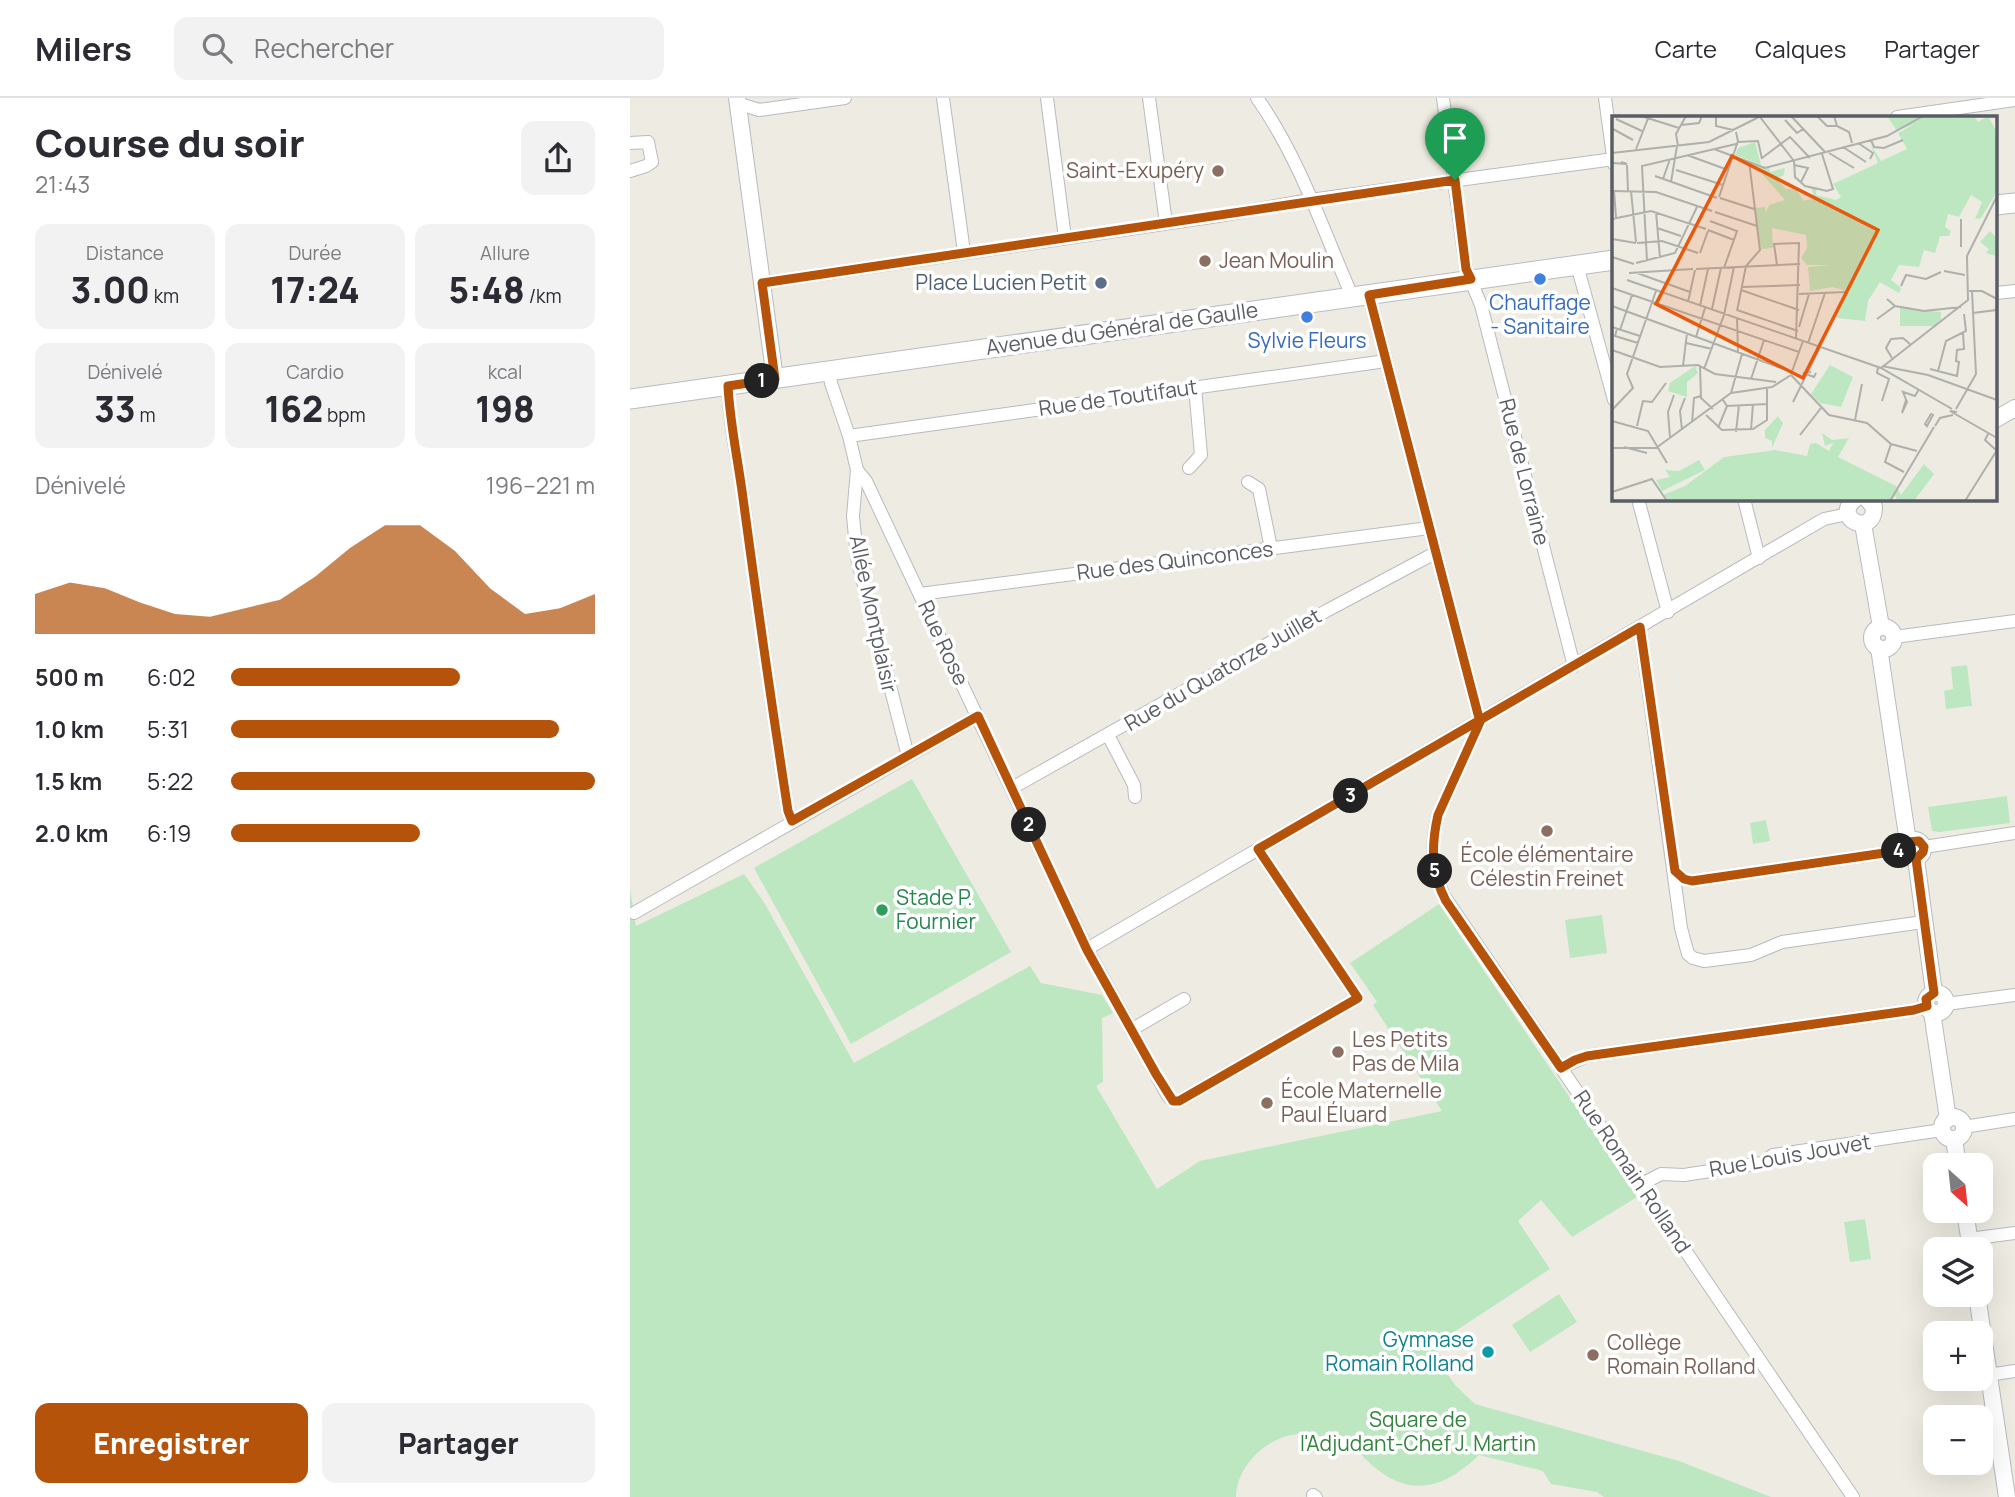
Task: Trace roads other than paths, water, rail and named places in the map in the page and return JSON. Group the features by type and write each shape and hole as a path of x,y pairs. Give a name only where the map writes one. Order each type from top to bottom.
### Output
{"main road":[{"path":"1997,205 2015,203"},
{"name":"Avenue du Général de Gaulle","path":"630,400 1612,260"}],"street":[{"path":"737,100 759,110 845,98"},
{"path":"943,98 964,252"},
{"path":"1047,98 1065,238"},
{"path":"1149,98 1166,223"},
{"path":"1257,98 1292,156 1310,200 1361,295 1386,361 1480,722"},
{"name":"Rue de Lorraine","path":"1443,98 1466,269 1481,305 1574,666"},
{"path":"1605,98 1612,147"},
{"path":"737,100 775,379"},
{"path":"1904,116 2015,100"},
{"path":"630,143 648,142 652,162 630,171"},
{"path":"762,283 1310,200 1612,161"},
{"path":"1577,265 1612,393"},
{"path":"1997,293 2015,291"},
{"name":"Rue de Toutifaut","path":"849,436 1386,361"},
{"name":"Rue Rose","path":"829,371 857,470 866,481 920,593 1087,950 1173,1101 1179,1101 1358,998 1258,849"},
{"path":"728,386 729,413 743,493 755,596 788,811 792,821"},
{"path":"1189,468 1201,455 1195,387"},
{"path":"1997,418 2015,408"},
{"name":"Allée Montplaisir","path":"857,470 853,516 857,558 908,756"},
{"path":"1248,482 1259,489 1271,548"},
{"path":"1639,500 1668,612"},
{"path":"1744,500 1759,558"},
{"path":"1860,501 1852,520 1863,524"},
{"path":"1087,950 1824,519 1860,501 1874,507 1873,516 1863,524"},
{"path":"1863,524 1885,640 1956,1153"},
{"name":"Rue des Quinconces","path":"920,593 1429,528"},
{"name":"Rue du Quatorze Juillet","path":"1012,788 1328,610 1436,553"},
{"path":"1885,640 2015,621"},
{"path":"1640,627 1685,948 1693,958 1698,960 1751,955 1782,943 1923,922"},
{"path":"634,914 978,716"},
{"name":"Rue Romain Rolland","path":"1480,722 1438,815 1433,841 1436,879 1446,901 1853,1497"},
{"path":"1108,735 1134,785 1135,797"},
{"path":"1675,871 1684,879 1692,881 2015,834"},
{"path":"1561,1068 1587,1056 2015,995"},
{"path":"1131,1030 1184,999"},
{"name":"Rue Louis Jouvet","path":"1640,1185 1666,1173 1684,1175 1762,1163 1773,1155 1953,1126 2015,1122"},
{"path":"1993,1239 2015,1233"},
{"path":"1993,1374 2015,1371"},
{"path":"1990,1391 2007,1497"}],"place":[{"name":"Saint-Exupéry","path":"1218,171"},
{"name":"Jean Moulin","path":"1205,261"},
{"name":"Chauffage - Sanitaire","path":"1540,279"},
{"name":"Place Lucien Petit","path":"1101,283"},
{"name":"Sylvie Fleurs","path":"1307,317"},
{"name":"École élémentaire Célestin Freinet","path":"1547,831"},
{"name":"Stade P. Fournier","path":"882,910"},
{"name":"Les Petits Pas de Mila","path":"1338,1052"},
{"name":"École Maternelle Paul Éluard","path":"1267,1103"},
{"name":"Gymnase Romain Rolland","path":"1488,1352"},
{"name":"Collège Romain Rolland","path":"1593,1355"}],"park label":[{"name":"Square de l'Adjudant-Chef J. Martin","path":"1418,1432"}]}
